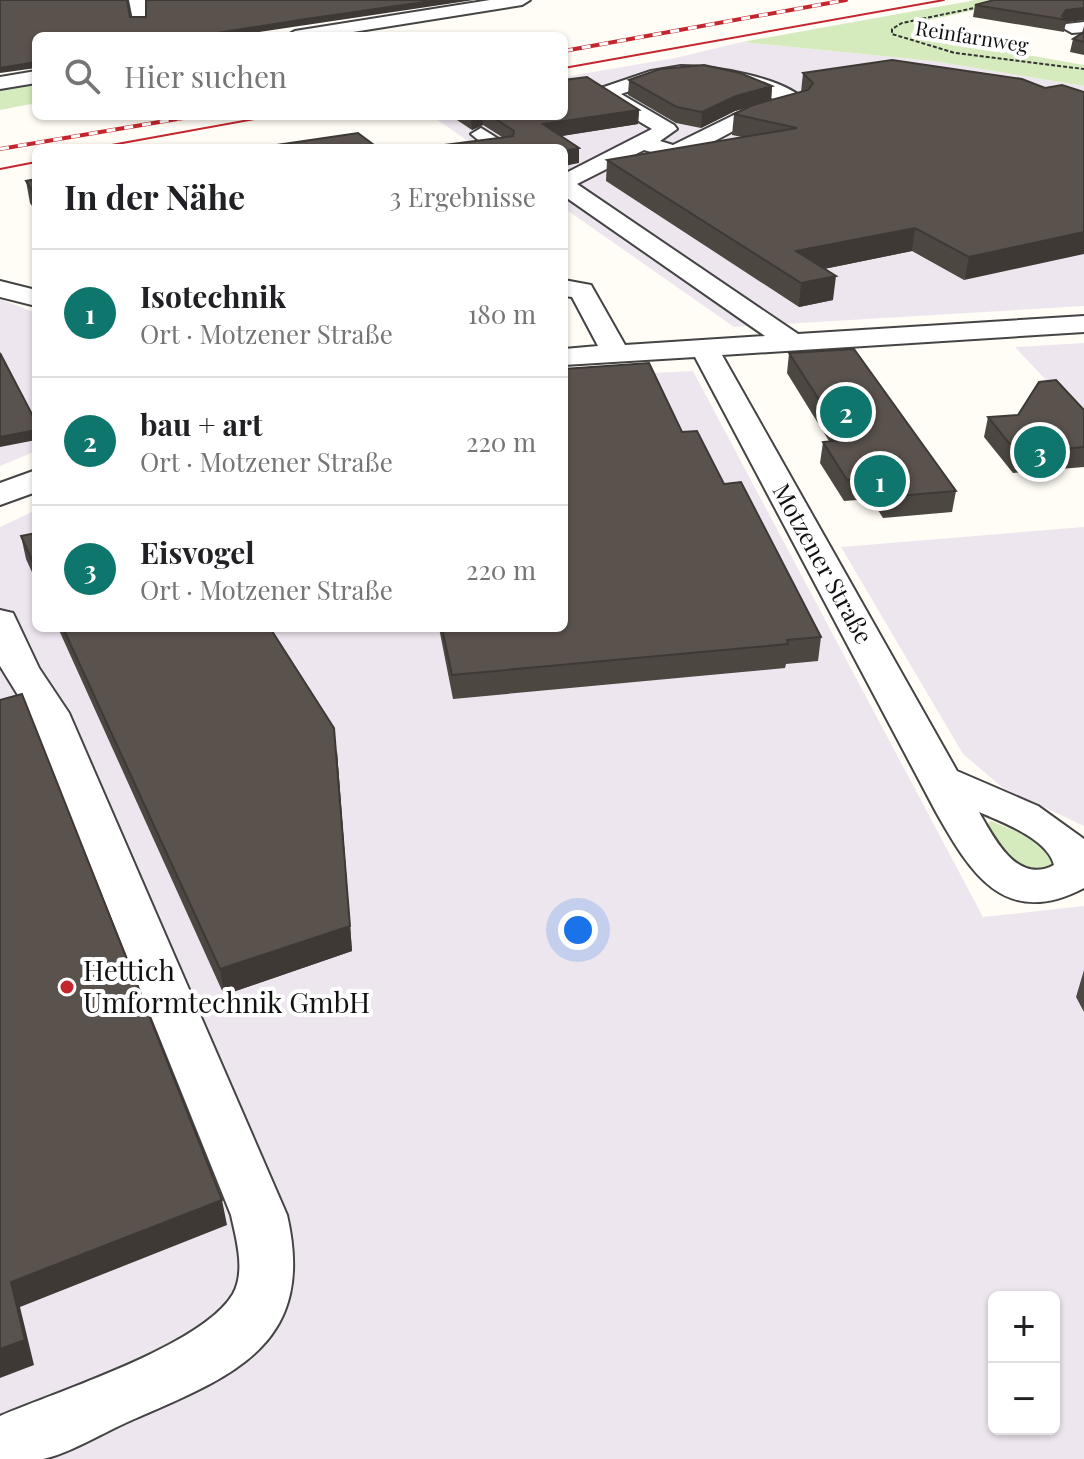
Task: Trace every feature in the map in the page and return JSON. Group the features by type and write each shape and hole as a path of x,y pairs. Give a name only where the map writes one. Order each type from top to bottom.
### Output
{"street":[{"path":"320,32 522,0"},
{"path":"568,181 667,129 605,93 649,74 685,69 753,81 798,103 743,118 675,153 644,143"},
{"path":"0,83 32,78"},
{"path":"481,134 496,144"},
{"path":"568,186 792,342"},
{"path":"568,288 582,290 615,353"},
{"path":"0,289 32,297"},
{"path":"568,357 1084,324"},
{"name":"Motzener Straße","path":"703,347 942,780"},
{"path":"0,495 32,482"},
{"path":"0,621 20,668 49,713 259,1215 265,1236 268,1278 252,1319 218,1351 0,1447"}],"path":[{"name":"Reinfarnweg","path":"987,6 902,23 892,29 892,34 930,47 1084,69"}],"shaded area":[{"path":"742,42 933,61 1084,86 1084,306 734,327 568,211 568,144 472,144 438,120 568,120 568,76 675,58"},
{"path":"0,299 32,311 32,453 0,466"},
{"path":"1084,343 1084,421 1015,347"},
{"path":"693,371 983,917 1084,906 1084,1459 0,1459 0,527 32,512 32,632 568,632 568,609 618,375"},
{"path":"1084,527 1084,826 1003,788 963,754 841,547"}],"green space":[{"path":"976,0 1021,0 915,23 1016,53 1084,65 1084,86 933,61 742,42"},
{"path":"32,83 32,104 0,110 0,88"},
{"path":"991,821 1045,843 1055,865 1033,873 1006,861 986,825"}],"building":[{"path":"0,0 127,0 130,17 146,17 146,0 438,0 223,32 32,32 32,63 0,68"},
{"path":"994,0 1084,0 1084,8 1066,10 1062,16 1067,20 975,5"},
{"path":"1084,32 1084,42 1073,39"},
{"path":"892,60 1022,79 1045,88 1062,85 1084,92 1084,232 969,257 915,228 796,251 836,276 801,283 607,160 797,128 734,114 753,105 808,90 813,83 803,73"},
{"path":"704,65 740,73 772,86 736,96 702,112 677,107 629,80 660,69"},
{"path":"587,77 639,110 543,124 579,148 568,150 568,144 452,144 513,136 514,131 497,120 568,120 568,79"},
{"path":"358,133 373,144 283,144"},
{"path":"854,349 956,491 886,497 874,477 847,480 823,442 845,440 789,353"},
{"path":"0,353 32,414 32,431 0,437"},
{"path":"649,363 682,432 697,431 724,484 741,482 821,637 787,640 788,644 452,675 443,632 568,632 568,369"},
{"path":"1056,380 1084,410 1084,447 1017,453 988,417 1018,415 1039,382"},
{"path":"32,534 32,560 21,536"},
{"path":"65,632 273,632 334,728 350,926 220,969"},
{"name":"Hettich Umformtechnik GmbH","path":"22,694 222,1200 11,1282 25,1340 0,1349 0,700"}],"tram line":[{"path":"568,67 944,0"},
{"path":"117,144 249,120"},
{"path":"0,169 32,163"}],"railway":[{"path":"568,50 846,0"},
{"path":"0,149 171,120"}],"place":[{"name":"bau + art","path":"846,412"},
{"name":"Eisvogel","path":"1040,452"},
{"name":"Isotechnik","path":"880,481"},
{"name":"Hettich Umformtechnik GmbH","path":"67,987"}]}
